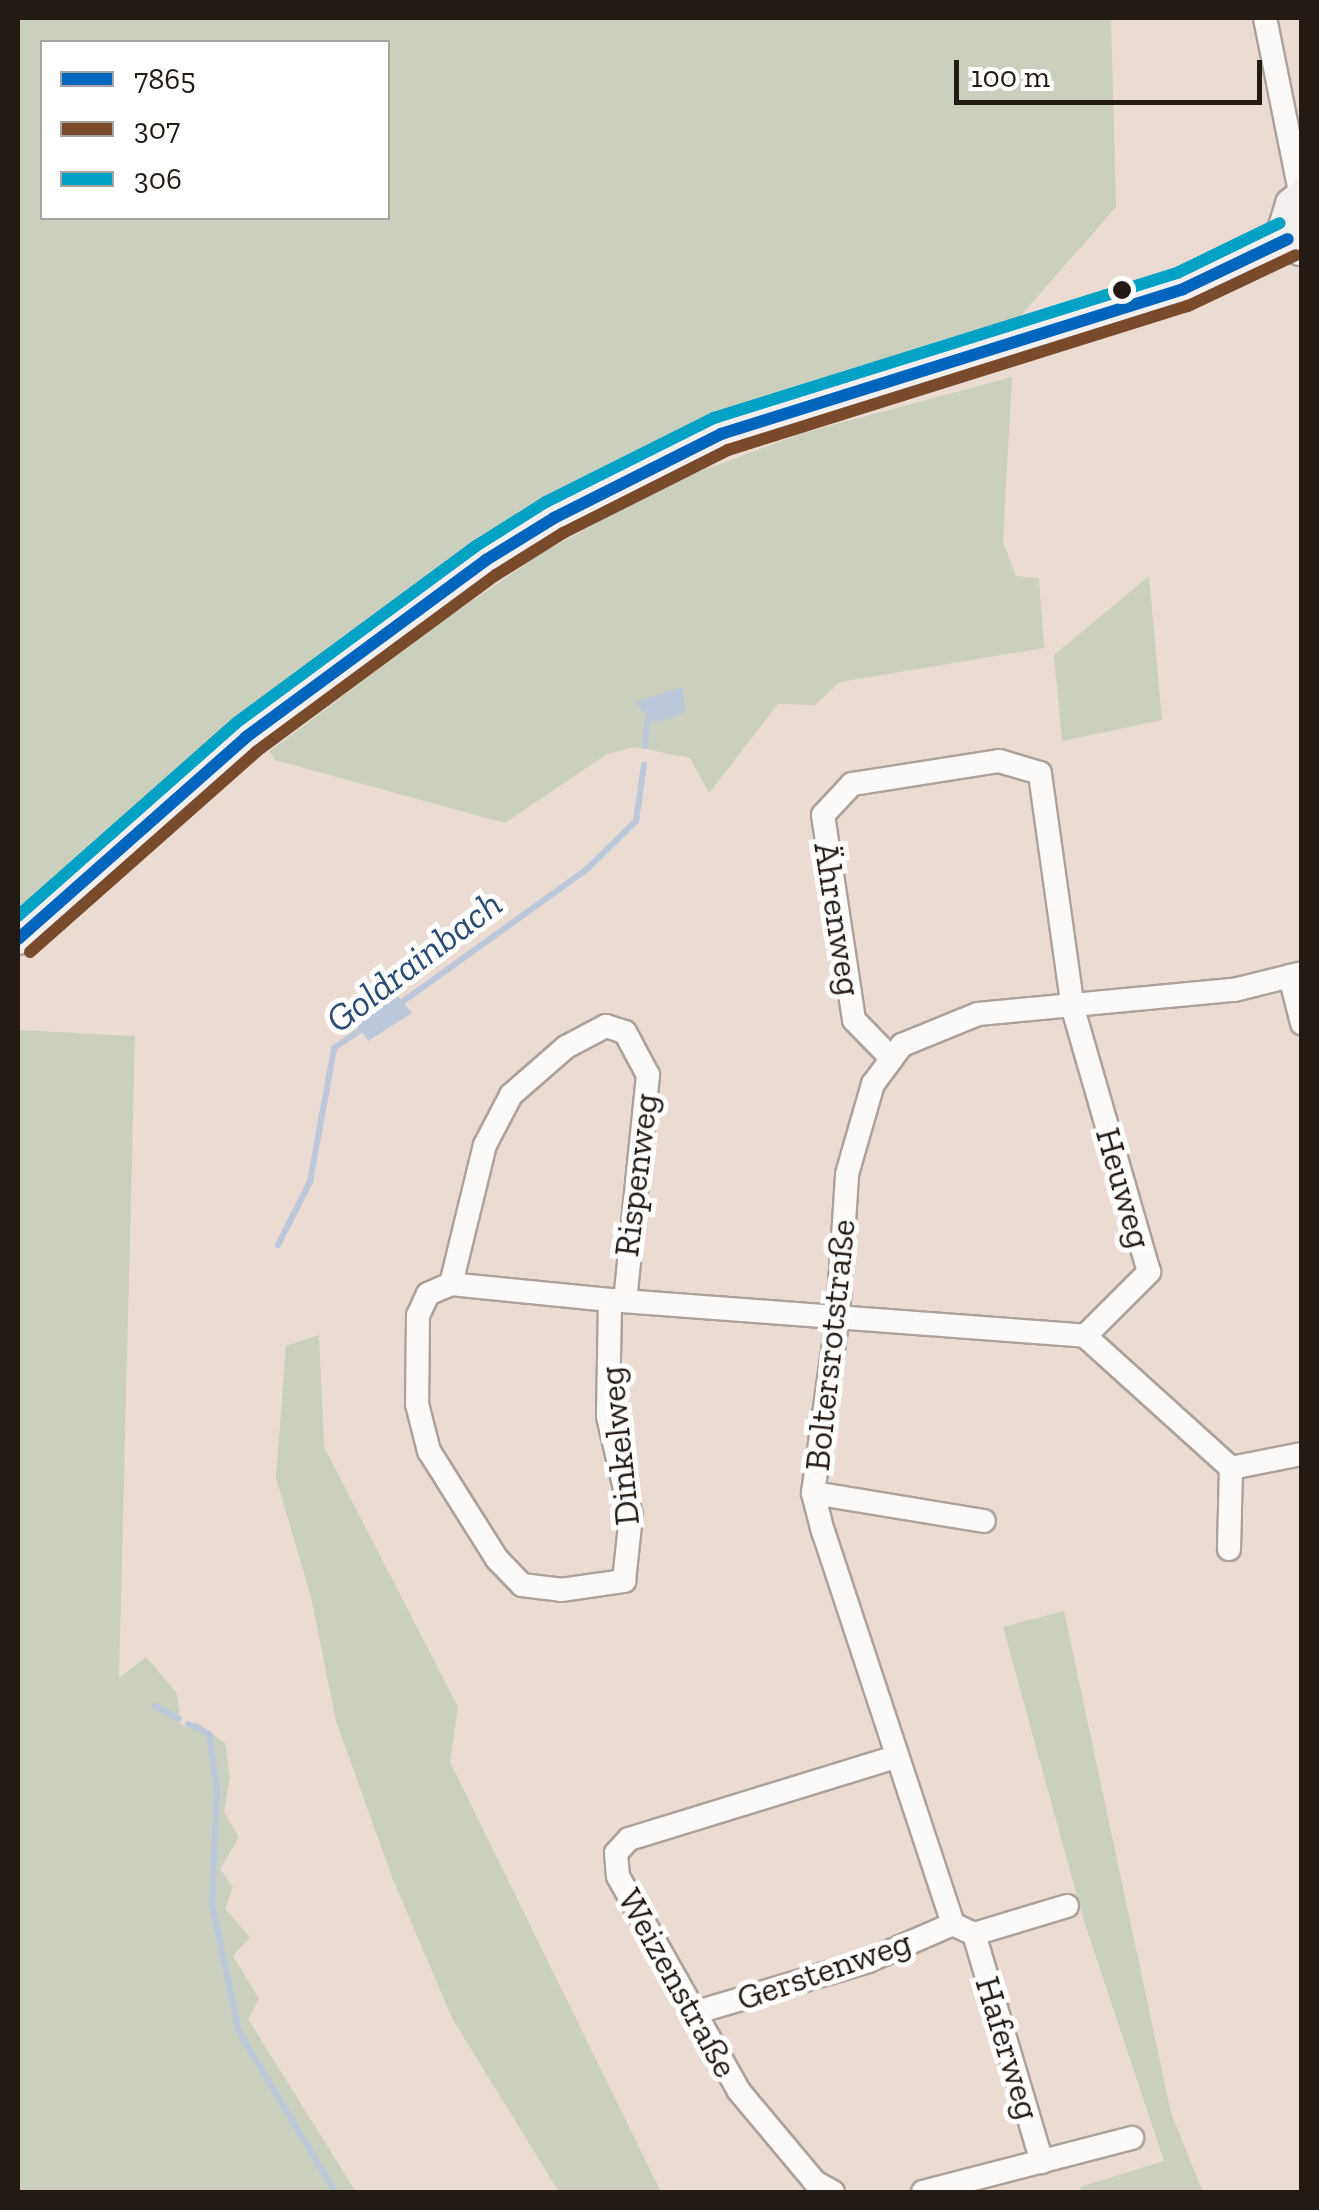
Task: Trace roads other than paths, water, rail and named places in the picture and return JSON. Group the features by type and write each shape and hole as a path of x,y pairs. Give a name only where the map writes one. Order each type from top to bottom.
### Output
{"street":[{"path":"18,939 246,738 486,560 554,518 721,434 1166,295 1295,245 1285,214 1301,195 1265,18"},
{"name":"Ährenweg","path":"892,1058 854,1020 823,815 852,784 999,762 1040,774 1073,1010"},
{"path":"1296,974 1302,1022"},
{"name":"Boltersrotstraße","path":"964,1929 896,1757 813,1493 838,1315 847,1174 872,1084 902,1045 978,1014 1073,1010 1234,990 1296,974"},
{"name":"Heuweg","path":"1073,1010 1148,1272 1085,1336"},
{"name":"Rispenweg","path":"451,1284 485,1145 511,1095 566,1047 606,1026 624,1032 648,1075 617,1300"},
{"path":"451,1284 1085,1336 1230,1468 1229,1549"},
{"name":"Dinkelweg","path":"451,1284 428,1294 418,1314 417,1404 429,1451 522,1585 561,1590 624,1581 632,1515 608,1416 617,1300"},
{"path":"1230,1468 1302,1454"},
{"path":"813,1493 984,1521"},
{"name":"Weizenstraße","path":"832,2192 767,2129 694,2013 618,1876 616,1852 630,1839 896,1757"},
{"path":"964,1929 1067,1906"},
{"name":"Gerstenweg","path":"694,2013 964,1929"},
{"name":"Haferweg","path":"964,1929 1042,2162"},
{"path":"923,2192 1132,2138"}],"water":[{"path":"683,687 685,713 653,723 635,702"},
{"path":"393,990 412,1013 368,1041 353,1019"}],"waterway":[{"name":"Goldrainbach","path":"645,746 648,717"},
{"name":"Goldrainbach","path":"398,1005 587,869 636,821 644,765"},
{"name":"Goldrainbach","path":"278,1245 310,1182 334,1048 367,1026"},
{"name":"Goldrainbach","path":"155,1706 179,1719"},
{"name":"Goldrainbach","path":"188,1724 209,1734 217,1791 212,1904 239,2032 335,2192"}]}
